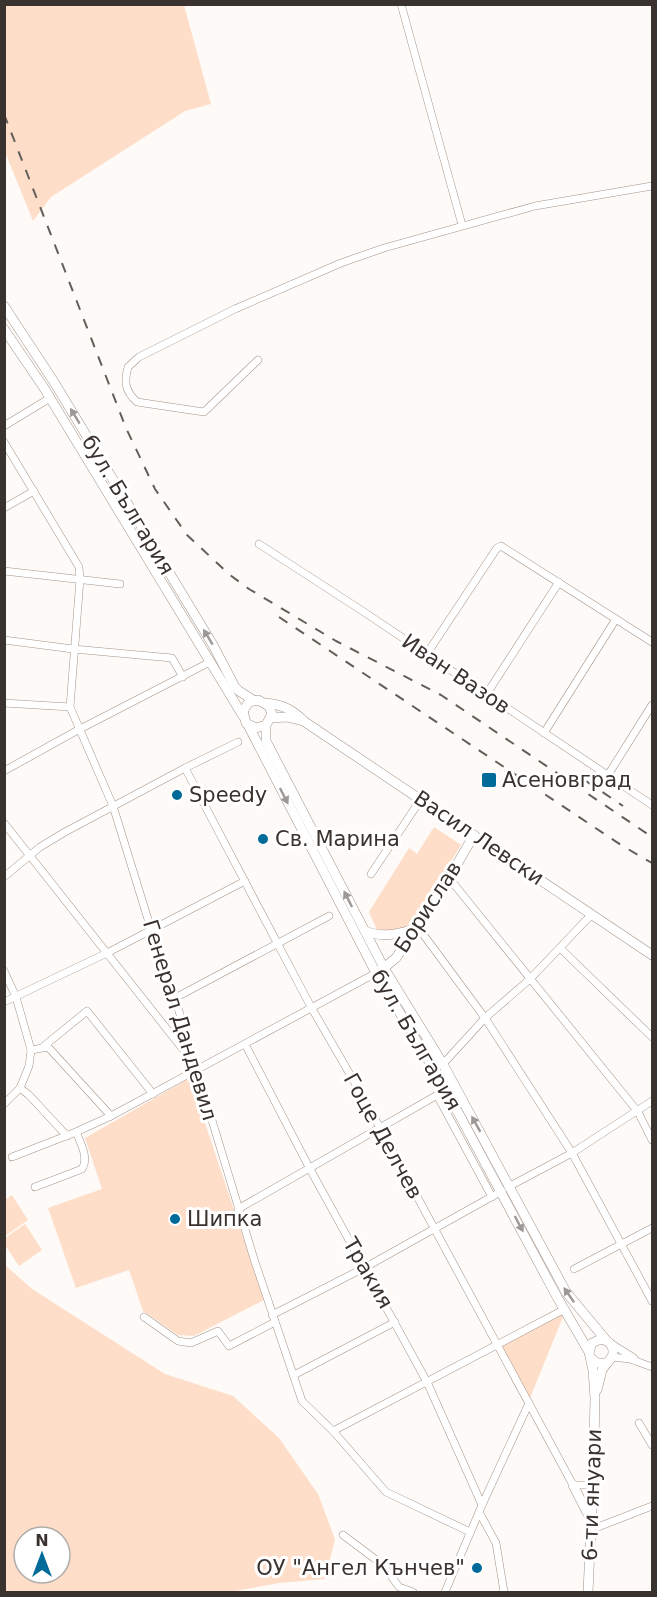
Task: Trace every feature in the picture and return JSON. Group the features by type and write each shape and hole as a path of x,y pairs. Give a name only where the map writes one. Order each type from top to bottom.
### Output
{"main road":[{"name":"бул. България","path":"4,306 58,389 213,645 235,687 253,700"},
{"name":"бул. България","path":"4,328 50,398 243,716"},
{"path":"253,700 266,703 271,710 268,722 256,728 248,725 243,716 246,706 253,700"},
{"name":"Васил Левски","path":"266,703 288,707 305,722 652,954"},
{"name":"Васил Левски","path":"268,722 287,717 305,722"},
{"name":"бул. България","path":"268,722 266,741 365,931 380,971 443,1064 565,1310 590,1354"},
{"name":"бул. България","path":"248,725 442,1092 506,1189 566,1292 608,1341"},
{"name":"Борислав","path":"380,971 396,958 449,879 474,835"},
{"path":"365,931 389,935 416,928"},
{"path":"601,1339 608,1341 613,1347 610,1360 602,1370 595,1398 590,1354 592,1343 601,1339"},
{"path":"590,1354 597,1363 610,1360"},
{"name":"6-ти януари","path":"588,1593 595,1524 593,1485 595,1398"},
{"path":"573,1485 595,1524"}],"street":[{"path":"401,4 462,225"},
{"path":"258,360 204,412 137,402 126,388 128,367 139,357 235,309 341,263 462,225 535,206 652,186"},
{"path":"4,426 50,398"},
{"name":"Генерал Дандевил","path":"4,442 79,567 70,707 78,730 114,806 151,929 175,998 238,1209 302,1401 333,1431 386,1492 470,1532"},
{"path":"4,508 34,491"},
{"name":"Иван Вазов","path":"259,544 652,805"},
{"path":"426,655 497,548 501,546 652,642"},
{"path":"4,571 120,584"},
{"path":"486,695 559,582"},
{"path":"544,733 616,619"},
{"path":"4,640 172,658 183,676"},
{"path":"4,771 210,662"},
{"path":"4,703 70,707"},
{"path":"608,775 652,705"},
{"path":"4,877 64,832 238,742"},
{"name":"Гоце Делчев","path":"184,768 311,1007 435,1229 573,1485"},
{"path":"370,874 421,799"},
{"path":"4,823 193,1061"},
{"path":"449,879 638,1112 652,1140"},
{"path":"4,1002 107,954 245,881"},
{"path":"443,1064 485,1018 530,979 592,914"},
{"path":"175,998 329,916"},
{"path":"416,928 485,1018 572,1153 652,1301"},
{"path":"560,948 652,1037"},
{"path":"4,971 16,997 31,1050 29,1066 20,1088 4,1104"},
{"path":"12,1157 111,1116 380,971"},
{"path":"31,1050 44,1046 87,1011 153,1094"},
{"path":"168,1029 175,1032 183,1024"},
{"name":"Тракия","path":"245,1044 310,1169 427,1382 496,1543 504,1593"},
{"path":"44,1046 55,1052 111,1116"},
{"path":"20,1088 67,1136"},
{"path":"238,1209 442,1092 492,1197"},
{"path":"144,1317 178,1341 191,1343 218,1331 229,1346 572,1153 652,1101"},
{"path":"35,1187 84,1167 82,1148 76,1132"},
{"path":"574,1269 652,1228"},
{"path":"333,1431 565,1310"},
{"path":"294,1375 395,1322"},
{"path":"608,1341 652,1367"},
{"path":"610,1360 630,1359 641,1362"},
{"path":"446,1593 480,1509 529,1403"},
{"path":"639,1423 652,1445"},
{"path":"573,1485 593,1485"},
{"path":"595,1524 652,1506"},
{"path":"344,1535 382,1565 399,1587 413,1593"}],"shaded area":[{"path":"5,4 184,5 211,104 185,111 51,197 33,221 5,152"},
{"path":"434,827 461,845 411,926 395,930 377,930 369,912 409,848 417,854"},
{"name":"Шипка","path":"190,1078 264,1300 194,1336 178,1335 143,1311 129,1270 76,1288 48,1208 102,1189 85,1138"},
{"path":"12,1195 28,1220 5,1236 5,1200"},
{"path":"25,1224 42,1250 19,1266 5,1245 5,1238"},
{"path":"5,1265 32,1289 165,1374 233,1396 279,1438 318,1494 335,1539 325,1579 279,1583 230,1592 5,1592"},
{"path":"565,1312 530,1398 501,1346"}],"railway":[{"path":"4,114 126,428 155,489 187,535 230,575 249,589 336,641 441,695 652,837"},
{"path":"279,617 621,845 652,863"},
{"path":"586,781 623,806"}],"place":[{"name":"Асеновград","path":"489,780"},
{"name":"Speedy","path":"177,795"},
{"name":"Св. Марина","path":"263,839"},
{"name":"Шипка","path":"175,1219"},
{"name":"ОУ \"Ангел Кънчев\"","path":"477,1568"}]}
